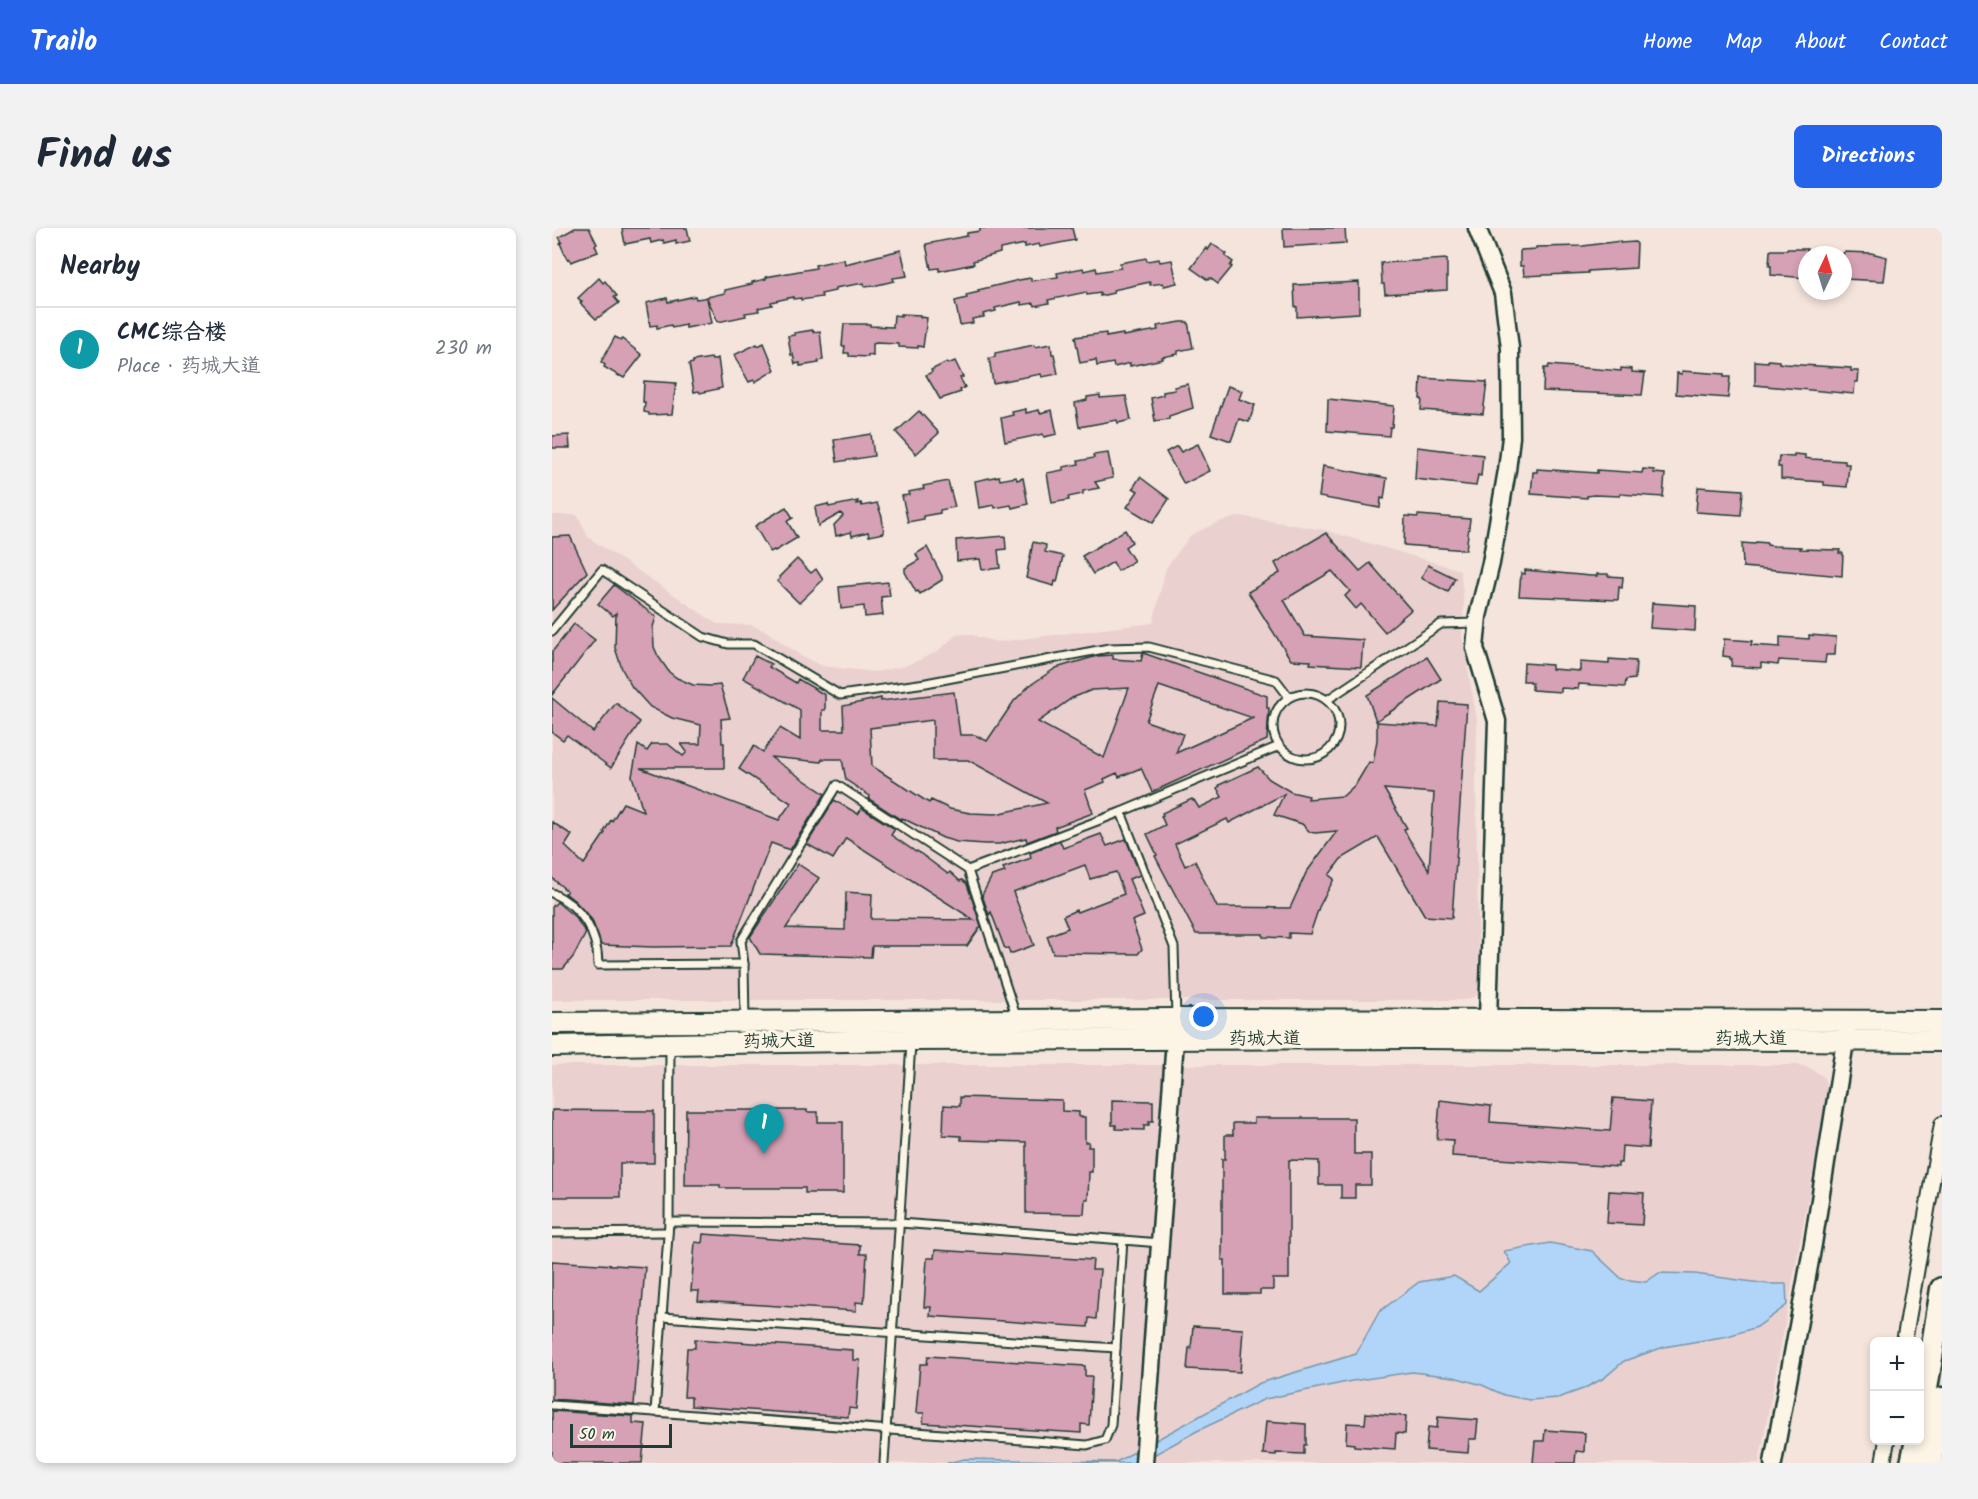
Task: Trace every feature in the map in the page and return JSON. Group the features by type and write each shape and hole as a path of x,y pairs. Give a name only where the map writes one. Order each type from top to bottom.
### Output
{"highway":[{"path":"1924,1401 1942,1290"},
{"path":"1930,1463 1942,1399"},
{"path":"1912,1463 1916,1445"}],"main road":[{"name":"药城大道","path":"552,1023 1488,1019 1847,1030 1942,1041"},
{"name":"药城大道","path":"552,1046 912,1040 1420,1038 1847,1030 1942,1021"}],"street":[{"path":"1477,228 1503,293 1510,348 1510,426 1507,470 1491,563 1477,623 1475,648 1497,721 1488,1019"},
{"path":"1144,1463 1176,1019"},
{"path":"1773,1463 1813,1244 1847,1030"},
{"path":"1905,1337 1942,1124"},
{"path":"1883,1463 1886,1445"}],"lane":[{"path":"552,631 602,570 703,637 728,644 754,644 840,695 926,683 1108,648 1149,646 1276,680 1289,697"},
{"path":"1327,700 1441,624 1477,623"},
{"path":"1304,692 1313,693 1327,700 1333,705 1339,720 1338,736 1329,750 1315,758 1291,756 1279,746 1273,731 1274,715 1282,702 1304,692"},
{"path":"968,870 1121,812 1279,746"},
{"path":"745,1023 744,964 741,941 837,785 968,870 1017,1021"},
{"path":"1121,812 1174,947 1176,1019"},
{"path":"552,892 573,906 588,924 597,946 598,965 744,964"},
{"path":"884,1463 912,1040"},
{"path":"655,1412 669,1232 670,1044"},
{"path":"669,1222 900,1222 1160,1243"},
{"path":"552,1233 669,1232"},
{"path":"552,1406 1087,1445 1105,1440 1111,1425 1123,1240"},
{"path":"662,1317 1116,1348"}],"shaded area":[{"path":"552,515 577,515 588,537 717,624 751,625 766,631 801,656 822,666 875,672 905,666 937,652 956,635 968,634 997,642 1153,623 1166,568 1191,535 1216,523 1241,516 1324,530 1460,570 1464,603 1462,635 1477,721 1479,995 1465,1000 552,1000"},
{"path":"552,1065 1798,1065 1810,1068 1822,1076 1828,1092 1759,1463 552,1463"}],"water":[{"path":"1550,1243 1592,1251 1622,1279 1646,1282 1659,1273 1695,1274 1768,1284 1786,1284 1787,1305 1757,1327 1728,1336 1664,1347 1624,1361 1604,1378 1558,1398 1529,1400 1504,1395 1482,1385 1454,1377 1412,1372 1352,1381 1265,1399 1197,1431 1139,1463 947,1463 965,1459 1116,1462 1260,1383 1356,1354 1379,1312 1419,1282 1454,1276 1479,1291 1511,1263 1504,1251"}],"building":[{"path":"575,228 589,228 597,244 595,245 598,252 571,262 569,258 567,259 559,237"},
{"path":"622,228 687,228 690,241 676,244 676,240 664,243 663,240 651,243 650,239 625,244"},
{"path":"980,228 1072,228 1075,240 1040,247 1039,244 1025,247 1025,244 1000,249 1000,253 973,261 974,264 939,271 939,268 931,269 926,244 967,236 967,233 980,231"},
{"path":"1283,228 1345,228 1346,243 1284,247"},
{"path":"1620,241 1620,243 1635,242 1637,244 1636,268 1524,276 1523,266 1520,266 1521,250"},
{"path":"1212,244 1227,254 1225,256 1233,262 1230,266 1232,267 1218,284 1191,268 1206,248 1208,250"},
{"path":"1798,249 1798,277 1771,275 1770,251"},
{"path":"901,250 907,276 893,278 894,281 865,287 864,283 835,288 835,291 821,294 822,297 801,300 801,298 793,299 793,297 771,302 772,305 758,308 759,311 745,313 746,316 718,322 707,298 712,323 686,328 686,325 672,328 671,325 657,328 657,325 650,326 646,303 667,298 668,302 695,296 696,299 703,298 752,284 766,277 816,268 815,265 844,259 845,264"},
{"path":"1852,252 1871,253 1887,257 1884,281 1852,279"},
{"path":"1146,258 1147,261 1159,259 1160,262 1172,260 1177,283 1164,286 1163,283 1150,285 1150,282 1113,290 1114,293 1100,296 1100,293 1087,295 1086,292 1048,300 1049,303 1035,306 1034,303 1022,305 1021,302 995,308 996,311 983,314 984,317 972,319 973,323 960,325 955,301 967,298 966,295 979,292 978,290 1031,278 1031,281 1058,277 1057,273 1083,268 1084,271 1096,268 1097,272 1121,268 1120,263"},
{"path":"1447,259 1447,290 1385,294 1381,263"},
{"path":"599,278 603,283 605,281 617,296 614,297 619,303 596,319 578,298"},
{"path":"1359,282 1359,313 1297,317 1294,285"},
{"path":"901,314 920,315 920,317 927,318 923,347 899,347 899,344 876,343 873,344 873,356 849,356 849,353 844,353 845,346 842,346 844,324 893,327 894,315 901,316"},
{"path":"1188,322 1193,348 1178,351 1178,354 1162,357 1163,359 1130,366 1130,363 1114,367 1113,363 1097,366 1096,360 1080,363 1075,337 1106,333 1106,337 1123,334 1123,336 1158,330 1157,326"},
{"path":"813,330 813,332 820,331 823,360 818,361 819,363 800,366 800,363 795,364 788,336"},
{"path":"615,337 622,339 642,355 624,378 604,367 605,365 601,362"},
{"path":"764,343 775,370 755,382 754,380 749,382 734,355"},
{"path":"1051,344 1058,374 1042,377 1041,374 993,383 989,358 995,357 995,353"},
{"path":"711,358 712,360 718,358 722,388 700,393 699,391 694,392 689,364 693,361"},
{"path":"1768,360 1785,364 1851,368 1851,371 1859,371 1858,382 1855,382 1854,394 1755,385 1755,361 1768,362"},
{"path":"955,361 965,387 960,390 961,392 940,399 926,375 947,362 948,364"},
{"path":"1549,365 1621,371 1621,368 1645,373 1642,395 1543,391 1544,368 1548,368"},
{"path":"1682,371 1724,374 1724,377 1730,377 1728,398 1676,394 1677,373 1682,374"},
{"path":"1421,378 1487,382 1483,414 1421,410"},
{"path":"644,381 676,383 672,414 649,415 644,412"},
{"path":"1188,384 1193,408 1169,416 1169,419 1155,421 1151,398 1163,395 1163,392 1175,390 1174,387"},
{"path":"1228,386 1242,391 1239,399 1255,405 1249,422 1239,419 1231,441 1211,434"},
{"path":"1100,395 1100,398 1126,396 1131,420 1118,423 1117,420 1079,427 1075,403 1087,400 1087,397"},
{"path":"1328,399 1394,406 1389,436 1327,431"},
{"path":"1026,409 1026,413 1052,410 1057,434 1044,437 1043,434 1005,442 1001,418 1013,415 1012,412"},
{"path":"919,411 939,433 916,454 896,432"},
{"path":"871,434 874,456 837,462 834,440"},
{"path":"569,435 570,448 552,448 552,436"},
{"path":"1198,444 1210,471 1184,484 1166,452 1177,446 1181,452"},
{"path":"1417,447 1483,455 1481,476 1478,475 1476,486 1415,479"},
{"path":"1108,453 1113,478 1095,482 1099,488 1068,497 1069,500 1052,503 1047,473 1079,464 1078,461 1094,458 1093,455"},
{"path":"1794,454 1805,455 1805,458 1811,459 1845,461 1845,464 1849,464 1847,487 1824,485 1824,482 1781,479 1781,467 1778,467 1779,456 1794,457"},
{"path":"1323,466 1387,478 1384,499 1381,498 1380,508 1319,497"},
{"path":"1537,469 1597,473 1597,470 1642,473 1643,469 1654,470 1654,473 1665,474 1663,497 1620,494 1620,496 1594,495 1587,496 1587,498 1531,494 1533,472 1537,472"},
{"path":"999,476 1000,480 1023,478 1028,504 1012,508 1011,505 995,508 994,505 979,508 975,481"},
{"path":"1140,477 1169,499 1153,523 1127,507 1138,491 1133,488"},
{"path":"948,481 955,507 923,516 924,519 908,522 902,496 909,495 908,492 924,489 923,486"},
{"path":"1698,487 1743,490 1741,515 1696,512"},
{"path":"858,501 857,504 861,503 862,506 877,503 884,533 869,536 868,532 852,536 851,532 836,536 834,525 843,516 841,513 818,526 815,507 828,504 829,507"},
{"path":"786,507 793,518 787,521 797,538 770,552 755,526"},
{"path":"1418,515 1470,519 1466,550 1404,545 1405,516 1418,517"},
{"path":"1125,530 1132,542 1125,547 1134,561 1118,571 1113,562 1093,574 1082,556"},
{"path":"1326,533 1360,571 1370,563 1411,610 1385,632 1361,604 1356,609 1345,596 1350,591 1332,571 1284,600 1305,636 1363,640 1361,667 1310,664 1311,661 1291,660 1248,592 1280,573 1275,563"},
{"path":"570,536 587,572 552,610 552,537"},
{"path":"1005,536 1006,549 998,550 1000,568 982,570 980,559 957,561 956,540"},
{"path":"1033,542 1046,545 1045,552 1063,556 1054,586 1026,578"},
{"path":"1756,542 1774,546 1801,547 1800,549 1840,550 1839,553 1843,553 1842,576 1743,567 1742,543 1755,544"},
{"path":"927,547 942,580 920,594 916,592 905,568 919,560 916,554"},
{"path":"797,559 811,573 816,569 823,580 799,603 777,581"},
{"path":"1428,565 1455,578 1448,592 1421,578"},
{"path":"1525,570 1591,576 1608,574 1608,576 1623,577 1622,588 1619,587 1618,600 1519,596 1521,573 1525,574"},
{"path":"888,582 890,596 881,597 883,615 865,617 864,606 841,609 839,587"},
{"path":"614,585 656,617 653,627 654,647 669,672 693,685 720,685 730,718 721,719 724,768 640,768 779,820 791,803 739,769 754,746 763,752 780,728 800,740 800,710 743,678 755,656 771,664 769,667 796,683 798,679 825,695 822,730 844,730 843,706 881,698 881,701 954,692 960,735 975,735 987,741 1014,701 1029,686 1056,668 1097,656 1113,655 1113,659 1141,661 1143,653 1267,696 1267,708 1269,708 1267,740 1152,792 1141,768 1119,777 1117,773 1104,779 1105,782 1085,790 1093,813 1055,827 1056,831 1027,842 1026,838 999,844 957,842 943,838 902,818 901,820 869,799 870,796 846,780 842,759 822,759 821,762 770,757 825,794 790,850 771,843 731,946 601,945 592,920 565,893 567,891 552,878 552,822 572,835 565,846 584,864 623,803 643,811 632,776 638,745 647,751 652,744 668,744 683,756 687,752 681,744 700,744 701,725 672,718 650,707 632,687 622,669 615,648 616,613 613,616 598,604","holes":["1159,686 1253,718 1176,753 1183,734 1146,721","1129,688 1104,758 1038,722 1072,698 1092,690","933,720 933,760 968,760 1047,803 996,814 970,813 950,809 931,800 929,803 872,766 870,728"]},
{"path":"1652,603 1696,606 1695,631 1650,628"},
{"path":"574,624 595,640 552,695 552,652"},
{"path":"1809,635 1836,637 1835,655 1826,655 1825,663 1779,660 1778,665 1761,663 1761,668 1731,666 1732,659 1723,656 1724,639 1752,641 1751,645 1780,647 1780,637 1809,639"},
{"path":"1427,657 1441,679 1376,721 1367,695"},
{"path":"1609,659 1636,661 1635,679 1626,680 1625,687 1579,684 1578,689 1561,688 1561,692 1532,690 1530,681 1523,681 1524,663 1552,665 1552,669 1580,671 1580,662 1609,664"},
{"path":"552,698 593,732 616,703 640,722 611,768 567,735 563,740 552,732"},
{"path":"1440,702 1467,704 1452,918 1425,916 1378,837 1341,859 1329,875 1334,879 1319,907 1310,934 1289,933 1289,938 1263,937 1263,934 1196,934 1155,856 1157,855 1147,834 1165,825 1162,813 1192,799 1199,808 1222,797 1217,788 1219,785 1258,767 1269,779 1291,792 1309,796 1308,799 1343,796 1356,784 1369,762 1373,763 1377,722 1438,726","holes":["1384,789 1434,793 1429,870 1409,839 1404,829 1407,828","1284,794 1274,815 1302,824 1310,832 1337,831 1306,873 1290,908 1217,907 1195,861 1185,866 1175,844 1227,819 1229,823"]},
{"path":"834,800 858,814 862,808 895,829 891,835 948,874 950,872 967,884 981,926 967,946 872,946 871,957 760,954 750,937 798,864 819,878 786,928 845,930 846,892 872,894 871,919 974,920 846,838 833,859 807,844"},
{"path":"1101,834 1107,846 1126,839 1140,875 1129,879 1144,916 1132,921 1142,949 1138,954 1053,953 1047,936 1068,928 1063,916 1124,894 1116,872 1090,879 1085,865 1013,892 1034,945 1010,954 1008,948 1005,949 982,895 992,876 1005,872 1003,868 1031,858 1030,853 1060,841 1063,848"},
{"path":"557,902 575,917 586,933 573,957 563,969 552,969 552,907"},
{"path":"960,1097 1062,1100 1062,1111 1079,1112 1079,1117 1085,1117 1085,1142 1089,1142 1088,1147 1092,1147 1092,1172 1089,1172 1088,1199 1085,1199 1084,1214 1026,1213 1026,1142 961,1140 961,1136 943,1135 944,1105 960,1106"},
{"path":"1613,1098 1651,1101 1648,1148 1622,1146 1621,1163 1618,1163 1618,1167 1452,1156 1453,1140 1437,1139 1440,1100 1491,1106 1490,1122 1610,1131"},
{"path":"1112,1100 1153,1101 1153,1121 1149,1121 1149,1125 1144,1125 1144,1130 1116,1129 1116,1125 1112,1125"},
{"path":"552,1110 654,1111 654,1163 620,1163 620,1197 552,1197"},
{"path":"686,1110 807,1110 807,1112 818,1112 818,1122 843,1122 843,1193 805,1193 805,1188 720,1188 720,1185 685,1185"},
{"path":"1254,1118 1354,1118 1354,1154 1371,1154 1371,1185 1355,1185 1355,1198 1341,1198 1341,1185 1319,1185 1319,1161 1289,1160 1289,1279 1273,1279 1273,1290 1260,1290 1260,1294 1225,1294 1225,1260 1222,1260 1222,1159 1225,1159 1225,1135 1233,1135 1233,1123 1254,1123"},
{"path":"1609,1191 1644,1193 1642,1225 1607,1223"},
{"path":"703,1234 860,1245 860,1254 867,1254 864,1303 856,1302 856,1311 698,1301 699,1291 691,1291 695,1242 702,1243"},
{"path":"935,1250 1093,1260 1092,1270 1100,1270 1096,1319 1089,1318 1088,1327 930,1316 931,1307 924,1307 927,1258 934,1258"},
{"path":"552,1261 645,1267 634,1405 552,1399"},
{"path":"1193,1326 1243,1329 1240,1372 1187,1369"},
{"path":"695,1339 853,1350 853,1360 860,1360 856,1409 849,1408 848,1417 691,1406 691,1397 684,1397 687,1348 695,1348"},
{"path":"928,1356 1085,1366 1085,1376 1092,1376 1089,1425 1081,1424 1081,1433 923,1423 924,1413 916,1413 920,1364 927,1364"},
{"path":"552,1411 633,1416 633,1423 646,1424 642,1463 552,1463"},
{"path":"1366,1413 1406,1416 1405,1434 1396,1433 1395,1449 1354,1446 1354,1444 1346,1443 1347,1423 1365,1424"},
{"path":"1438,1417 1478,1420 1476,1439 1469,1439 1468,1453 1426,1450 1428,1427 1437,1428"},
{"path":"1266,1421 1306,1424 1304,1454 1263,1454"},
{"path":"1545,1430 1585,1433 1584,1452 1576,1451 1575,1463 1533,1463 1535,1441 1544,1441"}],"place":[{"name":"CMC综合楼","path":"764,1154"}]}
